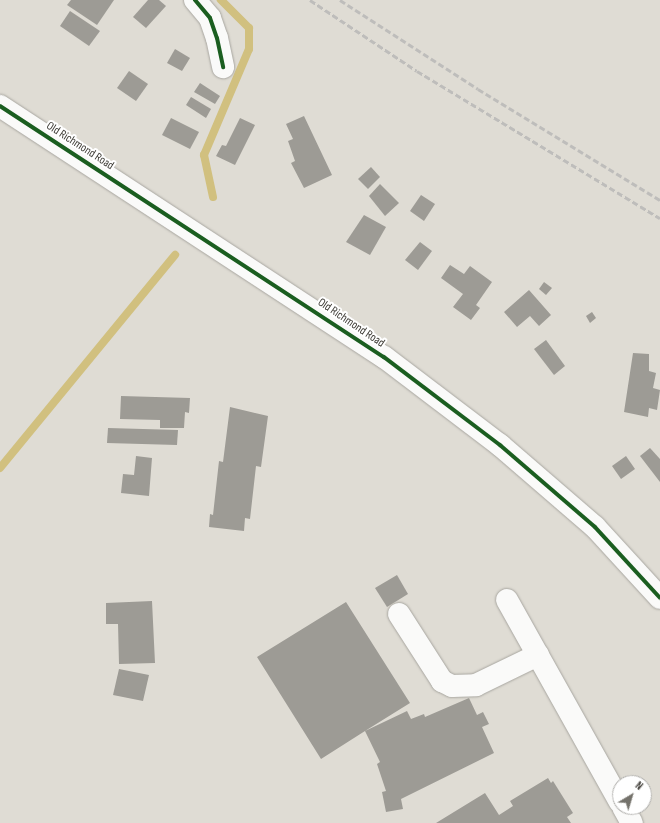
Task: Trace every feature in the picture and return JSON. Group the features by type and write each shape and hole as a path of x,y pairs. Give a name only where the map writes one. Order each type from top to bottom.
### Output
{"street":[{"path":"195,0 210,18 217,38 223,67"},
{"name":"Old Richmond Road","path":"0,106 384,357 500,445 595,526 660,598"},
{"path":"507,600 612,788"},
{"path":"399,614 442,681 452,686 476,685 538,655"}],"building":[{"path":"71,0 114,0 97,25 67,5"},
{"path":"148,0 159,0 166,6 146,28 133,17"},
{"path":"70,11 100,31 89,46 60,26"},
{"path":"175,49 190,58 182,71 167,63"},
{"path":"129,71 148,84 136,101 117,88"},
{"path":"200,83 220,96 215,104 194,92"},
{"path":"191,97 211,109 206,118 186,105"},
{"path":"304,116 332,175 304,188 291,163 295,161 288,141 293,139 286,124"},
{"path":"171,118 199,132 190,149 162,135"},
{"path":"240,118 255,125 235,165 216,156 222,145 226,146"},
{"path":"371,167 380,177 368,189 358,179"},
{"path":"380,184 399,203 385,216 369,196"},
{"path":"421,195 435,204 424,221 410,211"},
{"path":"364,215 386,227 370,255 346,242"},
{"path":"420,242 432,251 418,270 405,260"},
{"path":"450,265 464,274 470,266 492,282 476,305 480,308 471,320 453,307 463,294 441,278"},
{"path":"544,282 552,288 546,295 539,289"},
{"path":"529,290 551,315 539,326 530,316 517,327 504,312"},
{"path":"592,312 596,318 590,323 586,316"},
{"path":"546,340 565,366 554,375 534,349"},
{"path":"633,353 649,354 649,371 656,373 653,388 660,390 657,410 649,408 648,417 624,412"},
{"path":"121,396 190,398 189,413 185,412 184,428 160,428 160,420 120,419"},
{"path":"230,407 268,416 261,467 256,466 250,519 245,518 244,531 209,527 210,514 213,515 219,461 223,462"},
{"path":"108,428 178,430 177,445 107,443"},
{"path":"650,448 660,459 660,482 640,456"},
{"path":"136,456 152,458 149,496 121,493 123,474 134,475"},
{"path":"626,456 635,469 621,479 612,466"},
{"path":"397,575 408,594 387,607 375,588"},
{"path":"152,601 155,663 119,664 118,624 106,624 106,603"},
{"path":"346,602 410,703 321,759 257,657"},
{"path":"119,669 149,675 143,701 113,695"},
{"path":"469,698 477,715 483,712 489,724 482,727 494,753 401,799 403,809 386,812 382,792 386,791 377,764 380,762 365,731 407,711 411,719 424,714 425,717"},
{"path":"548,778 551,783 553,781 573,813 567,817 571,823 436,823 485,793 499,815 513,806 510,801"}],"waterway":[{"path":"213,197 204,155 249,49 249,28 221,0"},
{"path":"0,468 175,255"}],"railway":[{"path":"310,0 417,71 660,218"},
{"path":"340,0 478,89 660,200"}],"cycle path":[{"path":"195,0 210,18 217,38 223,67"},
{"path":"0,106 384,357 500,445 595,527 660,598"}]}
